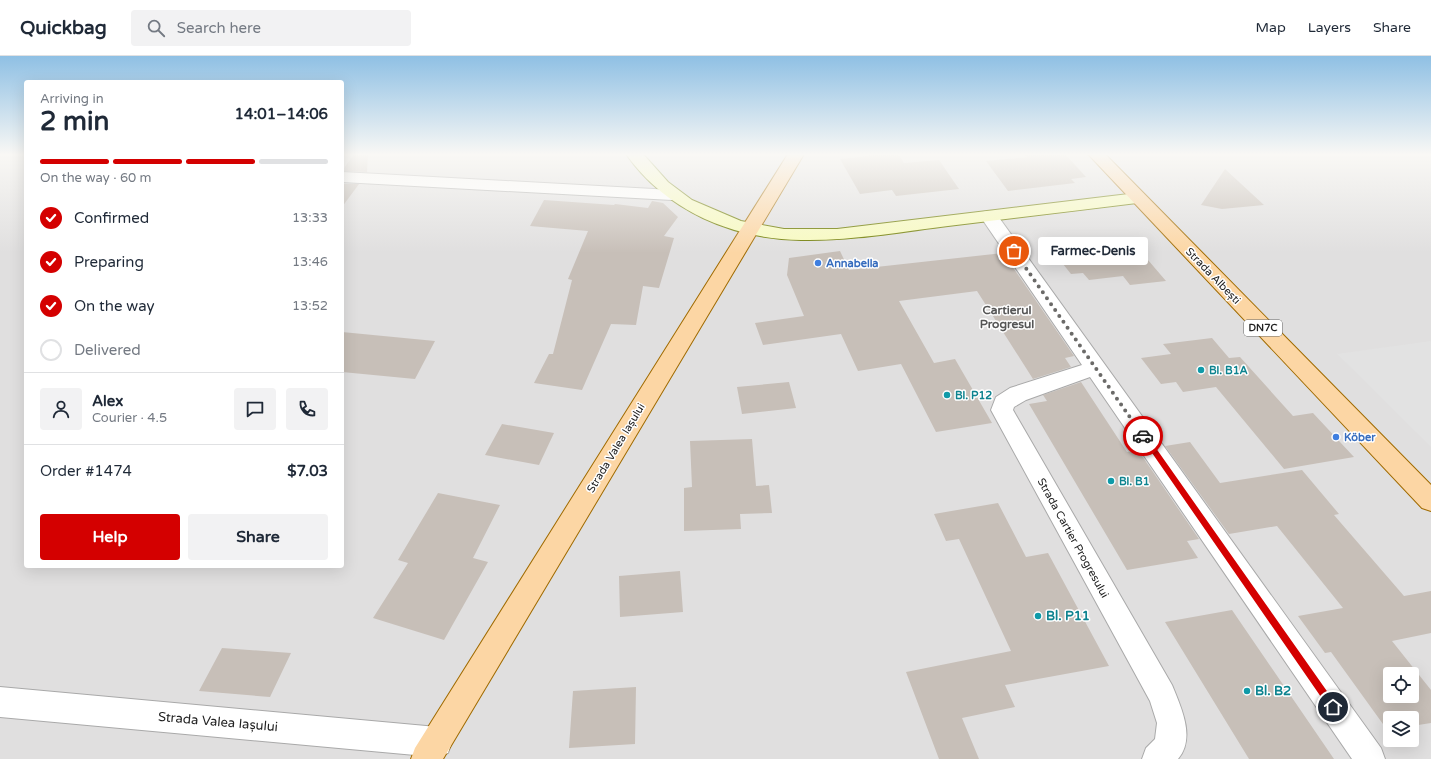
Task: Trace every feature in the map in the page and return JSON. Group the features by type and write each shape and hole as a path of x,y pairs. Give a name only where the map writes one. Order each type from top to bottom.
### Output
{"main road":[{"name":"Strada Valea Iașului","path":"431,750 777,187"},
{"name":"Strada Albești","path":"1127,187 1431,501"}],"street":[{"path":"513,187 672,195"},
{"path":"664,187 672,195 724,222 751,230 819,236 1137,198"},
{"path":"990,216 1370,759"},
{"name":"Strada Cartier Progresului","path":"1095,368 1018,394 1004,403 1002,410 1162,695 1172,723 1169,746 1157,759"},
{"name":"Strada Valea Iașului","path":"0,702 431,750"}],"shaded area":[{"path":"0,187 24,187 24,568 344,568 344,187 1431,187 1431,759 0,759"},
{"path":"1431,341 1431,447 1337,354"}],"building":[{"path":"344,187 357,187 344,204"},
{"path":"856,187 957,187 959,189 896,196 892,190 860,194"},
{"path":"1005,187 1043,187 1008,191"},
{"path":"1213,187 1244,187 1264,205 1222,209 1201,205"},
{"path":"544,200 615,204 648,208 652,201 663,203 678,217 664,236 674,238 659,288 643,286 636,325 611,324 582,390 534,383 549,354 553,354 572,280 568,279 588,231 530,226"},
{"path":"1119,238 1133,254 1142,253 1166,281 1130,285 1123,276 1089,280 1083,273 1071,274 1055,254 1082,251 1076,243"},
{"path":"840,251 849,270 1003,253 1074,356 1065,358 1071,367 1033,379 977,291 899,301 934,363 955,359 992,423 936,432 901,364 858,371 841,334 763,345 755,323 804,316 787,275 789,258"},
{"path":"344,332 435,341 415,379 344,372"},
{"path":"1212,338 1229,358 1240,357 1293,416 1313,413 1354,457 1284,469 1216,387 1183,392 1176,382 1161,384 1141,358 1171,354 1163,344"},
{"path":"789,382 796,408 742,414 737,387"},
{"name":"Bl. B1","path":"1081,382 1127,452 1138,450 1199,539 1187,541 1198,558 1127,570 1029,404 1047,401 1043,395"},
{"path":"502,424 554,433 539,465 485,455"},
{"path":"752,439 756,486 769,485 772,513 740,514 741,529 684,531 684,488 692,487 690,441"},
{"path":"1190,442 1220,483 1302,470 1339,514 1334,515 1404,596 1431,591 1431,633 1392,641 1413,667 1383,667 1383,703 1419,703 1419,675 1431,690 1431,723 1419,725 1419,711 1383,711 1383,724 1331,652 1325,653 1298,616 1343,608 1277,526 1229,534 1165,446"},
{"path":"438,493 500,505 473,558 488,562 444,640 373,618 408,563 398,560"},
{"path":"998,503 1026,557 1048,553 1109,666 1005,685 1015,707 962,718 979,759 939,759 906,672 1011,651 959,539 946,541 934,514"},
{"path":"680,571 683,612 620,617 619,576"},
{"name":"Bl. B2","path":"1232,610 1334,759 1249,759 1165,622"},
{"path":"222,648 291,653 270,697 199,691"},
{"path":"636,687 635,744 569,748 573,691"}],"way so far":[{"path":"1014,251 1143,436"}],"place":[{"name":"Farmec-Denis","path":"1014,251"},
{"name":"Annabella","path":"818,263"},
{"name":"Bl. B1A","path":"1201,370"},
{"name":"Bl. P12","path":"947,395"},
{"name":"Köber","path":"1336,437"},
{"name":"Bl. B1","path":"1111,481"},
{"name":"Bl. P11","path":"1038,616"},
{"name":"Bl. B2","path":"1247,691"}],"district":[{"name":"Cartierul Progresul","path":"1007,317"}],"route":[{"path":"1143,436 1333,707"}]}
